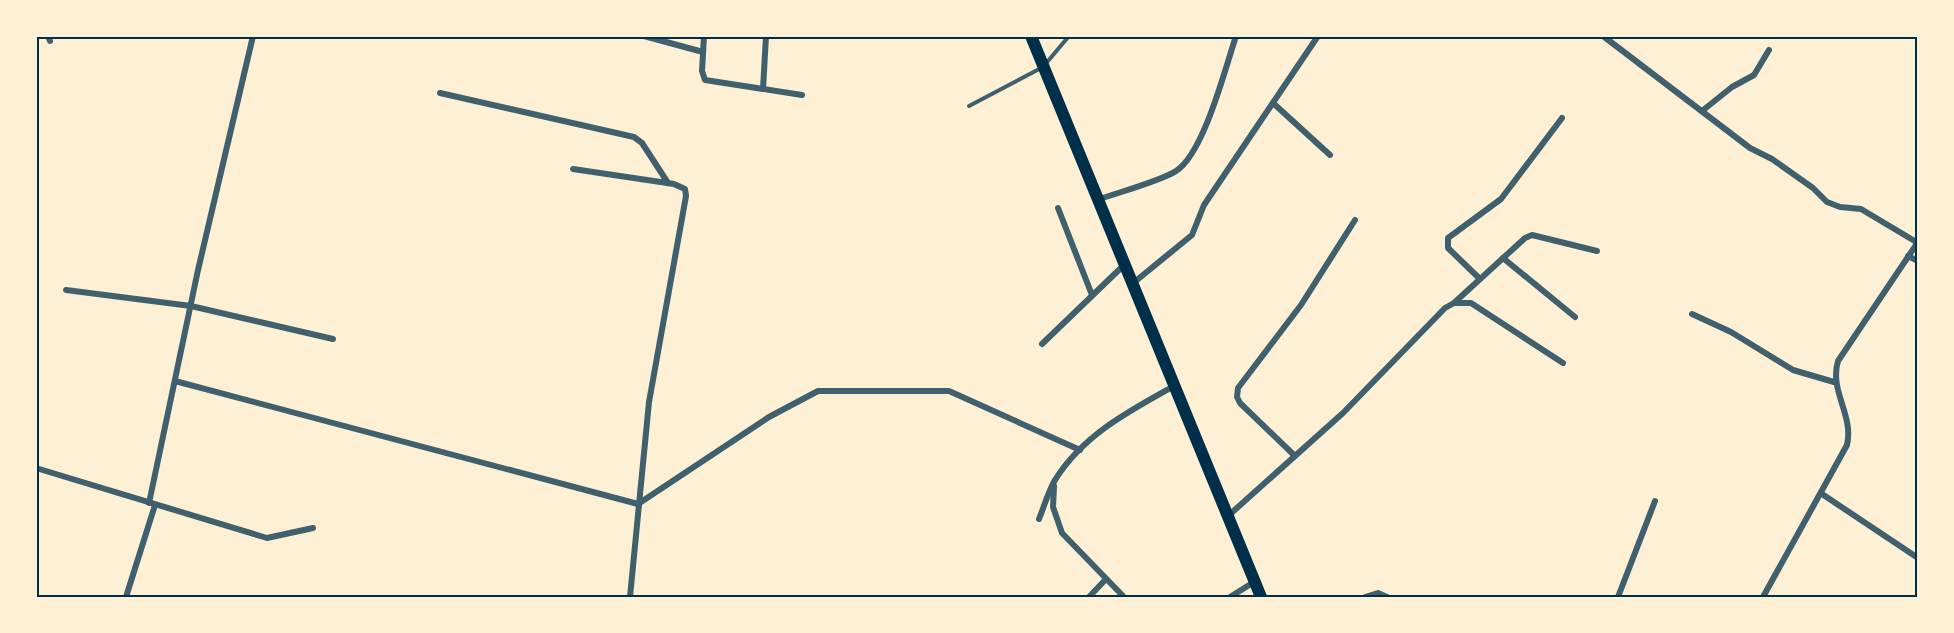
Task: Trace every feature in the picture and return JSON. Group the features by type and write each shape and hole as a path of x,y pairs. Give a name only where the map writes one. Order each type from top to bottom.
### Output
{"highway":[{"path":"1031,36 1096,200 1261,597"}],"street":[{"path":"126,597 152,504 191,306 253,36"},
{"path":"644,36 703,52"},
{"path":"704,36 702,77 705,80 802,95"},
{"path":"763,89 766,36"},
{"path":"1096,200 1176,171 1190,157 1199,141 1236,36"},
{"path":"1131,284 1192,235 1204,205 1318,36"},
{"path":"1604,36 1750,148 1772,159 1813,188 1827,202 1840,207 1861,209 1918,243 1842,352 1834,372 1834,382 1846,417 1849,436 1822,494 1764,597"},
{"path":"1702,111 1732,87 1755,75 1769,50"},
{"path":"440,93 634,137 642,143 668,183"},
{"path":"1273,103 1330,155"},
{"path":"1480,279 1448,248 1448,238 1501,199 1562,118"},
{"path":"573,169 680,185 686,196 649,402 630,597"},
{"path":"1058,208 1092,296"},
{"path":"1295,456 1240,403 1237,397 1238,388 1301,305 1354,220"},
{"path":"1228,516 1343,412 1445,308 1454,303 1532,235 1597,251"},
{"path":"1908,256 1918,261"},
{"path":"1503,258 1575,317"},
{"path":"1042,344 1124,265"},
{"path":"66,290 191,306 333,339"},
{"path":"1454,303 1471,303 1563,363"},
{"path":"1692,314 1731,332 1793,370 1834,382"},
{"path":"175,381 638,504 769,417 818,391 949,391 1080,450"},
{"path":"1039,519 1054,481 1080,450 1117,417 1174,386"},
{"path":"36,468 267,538 314,528"},
{"path":"1054,481 1053,507 1062,532 1124,597"},
{"path":"1822,494 1918,558"},
{"path":"1618,597 1655,501"},
{"path":"1089,597 1106,579"},
{"path":"1230,597 1255,582"},
{"path":"1365,597 1378,593 1387,597"}],"lane":[{"path":"969,106 1043,67 1069,36"}]}
